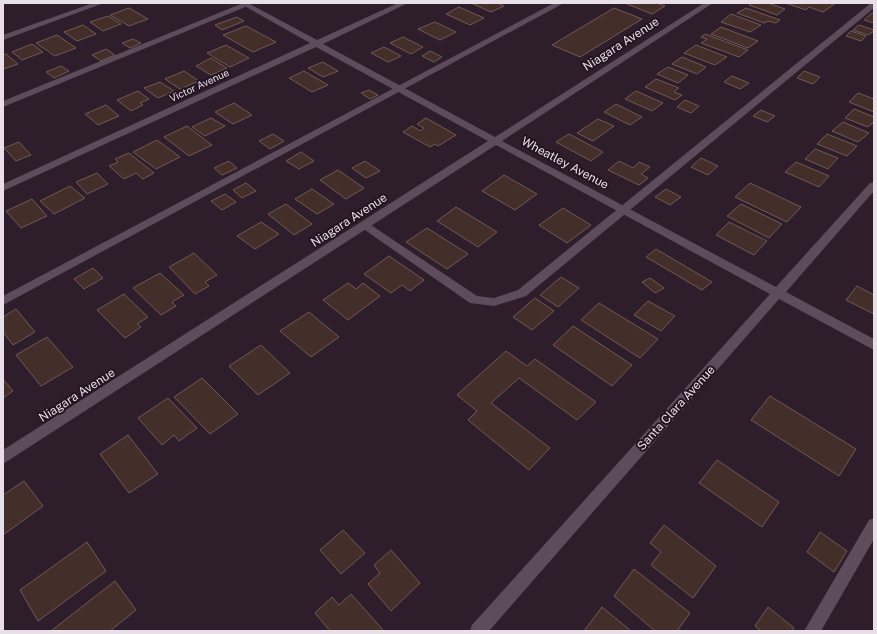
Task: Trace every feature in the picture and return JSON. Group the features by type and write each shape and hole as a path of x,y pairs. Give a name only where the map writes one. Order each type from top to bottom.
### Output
{"street":[{"path":"3,38 100,3"},
{"name":"Victor Avenue","path":"3,188 404,3"},
{"path":"3,301 560,3"},
{"name":"Niagara Avenue","path":"3,458 709,3"},
{"path":"3,104 245,4"},
{"name":"Wheatley Avenue","path":"245,4 399,89 874,345"},
{"path":"364,226 474,300 494,302 522,293 874,4"},
{"name":"Santa Clara Avenue","path":"478,631 874,185"},
{"path":"812,631 874,525"}],"building":[{"path":"471,3 498,3 504,6 491,12"},
{"path":"657,3 665,6 652,14 627,4"},
{"path":"752,3 768,3 785,9 777,15 749,5"},
{"path":"785,3 836,3 823,12 809,7 806,10"},
{"path":"459,7 484,18 470,25 446,14"},
{"path":"129,8 148,19 129,26 110,15"},
{"path":"614,8 642,19 580,57 552,45"},
{"path":"746,8 780,20 776,23 768,21 764,23 737,13"},
{"path":"872,13 874,14 874,23 864,20"},
{"path":"731,14 761,25 750,32 721,22"},
{"path":"108,16 121,24 103,31 90,22"},
{"path":"237,17 244,21 222,30 215,25"},
{"path":"435,22 456,32 440,40 418,29"},
{"path":"83,25 96,34 77,41 64,32"},
{"path":"859,25 874,31 868,35 853,30"},
{"path":"246,26 276,42 253,52 223,35"},
{"path":"721,27 758,41 748,48 711,34"},
{"path":"851,31 866,36 861,41 846,36"},
{"path":"705,34 748,50 739,57 701,43 707,39 701,37"},
{"path":"57,35 76,48 55,56 36,43"},
{"path":"403,37 423,47 411,54 390,43"},
{"path":"133,39 141,43 130,48 122,43"},
{"path":"32,44 43,52 22,60 12,52"},
{"path":"226,45 249,58 230,67 207,53"},
{"path":"696,45 727,57 715,65 684,53"},
{"path":"384,47 401,56 388,62 371,53"},
{"path":"106,49 115,55 101,61 92,55"},
{"path":"430,51 442,57 434,62 422,56"},
{"path":"6,54 18,64 3,69 3,55"},
{"path":"682,57 706,67 697,74 672,64"},
{"path":"211,58 227,68 211,75 196,66"},
{"path":"323,62 338,71 323,77 308,68"},
{"path":"61,66 69,71 54,78 46,72"},
{"path":"668,67 688,75 678,83 657,74"},
{"path":"184,71 199,81 180,89 165,79"},
{"path":"304,71 328,85 312,92 289,78"},
{"path":"804,71 820,77 813,84 797,78"},
{"path":"732,76 749,83 740,89 724,82"},
{"path":"656,79 679,88 674,92 682,95 675,100 645,87"},
{"path":"160,82 174,91 158,98 144,88"},
{"path":"369,90 378,95 370,99 361,93"},
{"path":"138,91 149,99 140,103 143,105 131,111 117,100"},
{"path":"636,91 663,103 652,111 625,99"},
{"path":"858,93 874,99 874,112 849,102"},
{"path":"685,100 699,106 691,113 677,107"},
{"path":"234,103 252,115 233,124 215,112"},
{"path":"616,104 642,117 630,125 604,112"},
{"path":"106,105 119,116 98,125 85,114"},
{"path":"854,109 874,117 874,124 872,123 868,127 845,118"},
{"path":"761,110 775,116 767,122 753,116"},
{"path":"211,118 225,126 205,136 192,127"},
{"path":"426,118 456,135 438,146 435,144 430,147 403,132 412,126 420,131 424,128 417,124"},
{"path":"598,119 614,126 593,141 577,133"},
{"path":"843,122 869,133 858,142 832,131"},
{"path":"187,126 212,145 189,156 164,137"},
{"path":"273,134 284,141 270,149 259,141"},
{"path":"569,134 603,152 591,161 556,142"},
{"path":"827,134 857,146 847,156 817,144"},
{"path":"157,140 180,157 156,169 133,152"},
{"path":"19,142 31,155 16,161 4,148"},
{"path":"815,149 838,158 828,169 805,159"},
{"path":"301,152 314,161 299,169 286,161"},
{"path":"129,153 154,173 143,179 136,173 124,179 109,166 118,162 115,159"},
{"path":"701,158 718,166 708,175 691,167"},
{"path":"229,161 237,168 222,175 214,168"},
{"path":"365,161 380,171 366,178 352,168"},
{"path":"619,161 633,168 639,162 650,167 641,174 648,178 639,185 608,170"},
{"path":"796,162 829,176 819,187 785,172"},
{"path":"338,170 364,188 346,199 320,180"},
{"path":"97,173 108,184 87,194 76,182"},
{"path":"504,175 537,194 515,210 482,191"},
{"path":"246,183 256,191 242,198 233,190"},
{"path":"750,183 801,207 787,222 735,197"},
{"path":"70,186 85,198 54,214 40,201"},
{"path":"312,189 334,204 317,214 295,199"},
{"path":"666,189 681,197 670,205 655,197"},
{"path":"225,194 236,202 222,210 211,201"},
{"path":"32,199 47,216 21,228 6,211"},
{"path":"286,204 312,224 294,235 268,214"},
{"path":"741,204 782,224 769,238 727,216"},
{"path":"456,207 497,232 478,247 437,221"},
{"path":"563,208 591,225 567,243 539,225"},
{"path":"261,222 279,234 255,249 237,236"},
{"path":"729,222 767,241 754,255 716,235"},
{"path":"427,228 468,254 447,269 406,242"},
{"path":"656,249 712,282 702,290 646,257"},
{"path":"194,253 217,275 205,282 209,286 195,294 169,267"},
{"path":"389,256 424,280 410,291 402,285 391,293 364,274"},
{"path":"93,268 103,278 84,289 74,279"},
{"path":"160,273 184,295 172,302 176,306 161,315 133,288"},
{"path":"561,277 579,288 558,307 540,295"},
{"path":"650,278 664,288 655,293 642,282"},
{"path":"348,283 356,289 363,283 380,296 348,320 323,300"},
{"path":"857,286 874,295 874,314 846,300"},
{"path":"124,294 148,317 137,324 141,327 125,338 97,310"},
{"path":"535,298 554,311 532,330 513,317"},
{"path":"648,301 675,316 661,331 634,315"},
{"path":"599,303 658,339 640,358 581,320"},
{"path":"16,309 35,332 13,345 3,332 3,317"},
{"path":"309,312 339,337 311,357 280,331"},
{"path":"573,326 632,365 612,386 553,345"},
{"path":"47,337 73,367 41,386 16,355"},
{"path":"261,345 290,373 258,395 229,366"},
{"path":"506,351 527,366 535,359 596,402 577,420 519,378 491,403 550,448 529,470 468,420 477,411 457,395"},
{"path":"202,378 238,414 210,434 174,397"},
{"path":"3,379 13,391 3,398"},
{"path":"770,396 856,449 839,476 751,420"},
{"path":"168,398 197,428 179,441 174,435 162,445 138,418"},
{"path":"128,435 158,474 129,493 100,454"},
{"path":"717,460 779,502 762,527 699,483"},
{"path":"24,481 43,506 3,535 3,495"},
{"path":"664,525 716,566 693,598 651,565 661,552 650,543"},
{"path":"343,530 365,553 341,574 320,550"},
{"path":"820,532 847,551 834,572 807,552"},
{"path":"87,542 106,571 38,621 20,590"},
{"path":"391,550 420,583 391,611 368,584 380,573 374,565"},
{"path":"634,569 690,613 677,631 655,631 614,596"},
{"path":"115,581 136,610 110,631 51,631"},
{"path":"351,594 384,631 330,631 315,613 332,597 339,605"},
{"path":"602,607 631,631 584,631"},
{"path":"768,607 794,628 792,631 761,631 755,626"}]}
